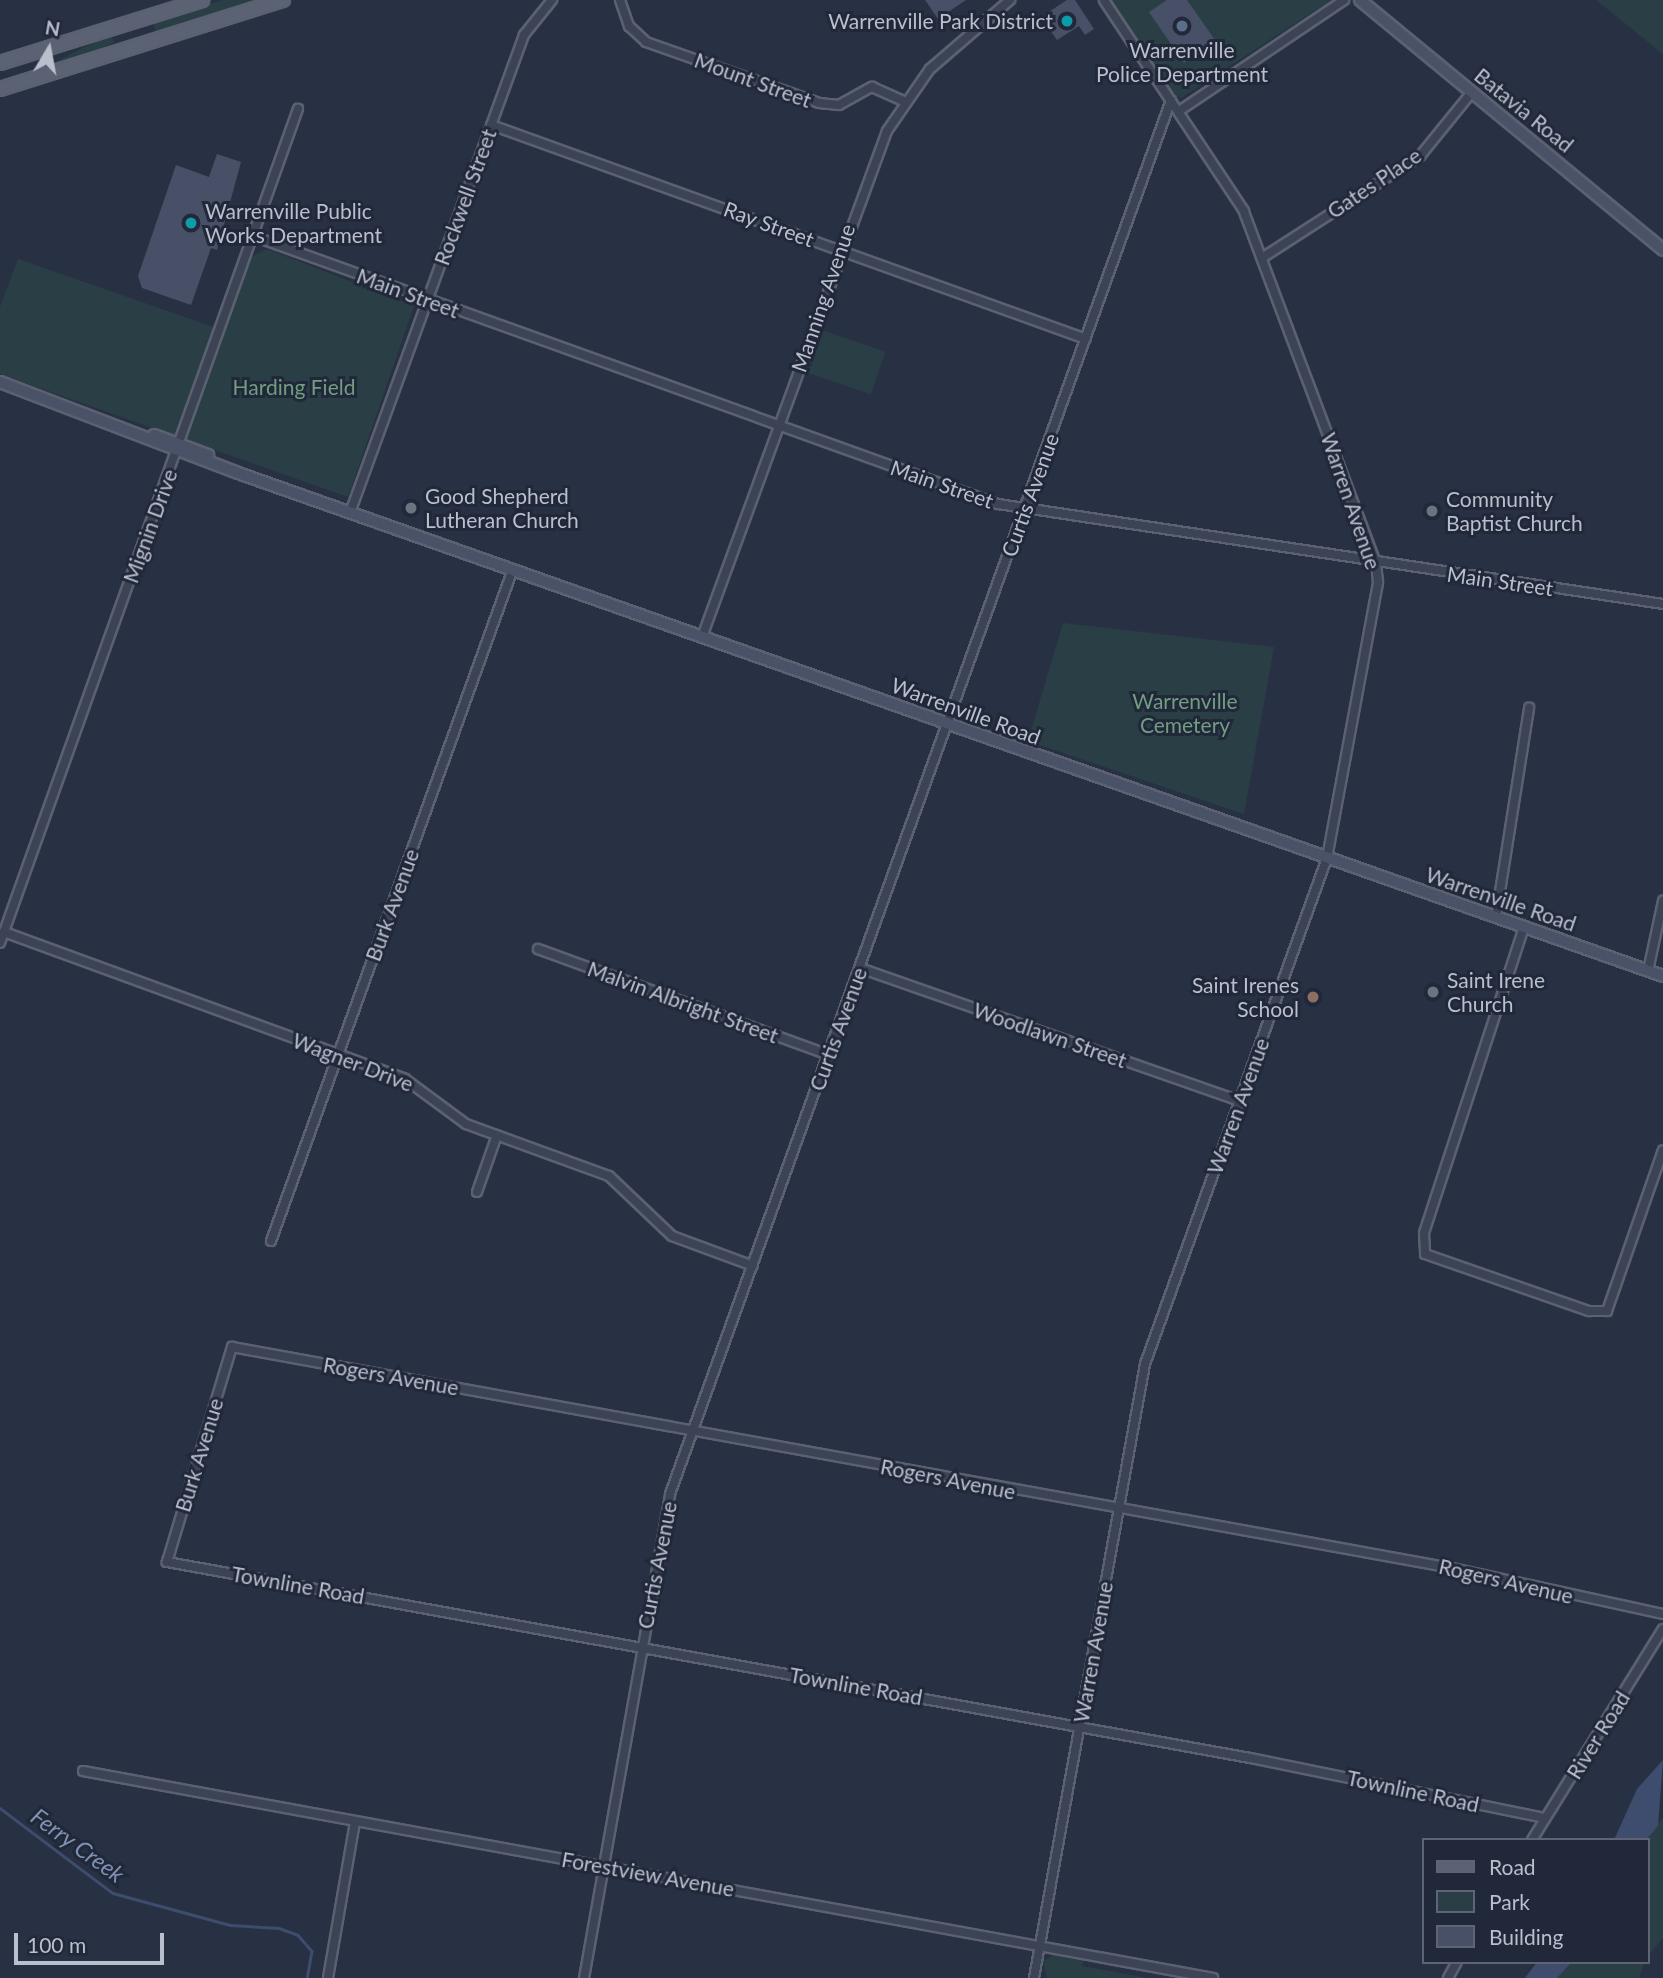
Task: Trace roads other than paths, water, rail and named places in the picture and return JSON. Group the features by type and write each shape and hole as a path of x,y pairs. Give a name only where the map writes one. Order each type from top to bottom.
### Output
{"main road":[{"path":"0,63 202,0"},
{"path":"0,89 283,0"},
{"name":"Batavia Road","path":"1360,0 1663,250"},
{"name":"Warrenville Road","path":"0,382 948,725 1663,976"}],"street":[{"name":"Rockwell Street","path":"351,510 524,35 542,6 552,0"},
{"name":"Mount Street","path":"620,0 629,26 646,41 819,103 839,105 872,87 904,101"},
{"name":"Manning Avenue","path":"702,637 874,157 904,101 947,51 1010,0"},
{"name":"Warren Avenue","path":"1034,1978 1145,1364 1327,858 1376,563 1262,258 1231,189 1104,0"},
{"path":"1179,111 1344,0"},
{"name":"Gates Place","path":"1262,258 1420,156 1472,92"},
{"name":"Curtis Avenue","path":"584,1978 670,1494 1171,100"},
{"name":"Mignin Drive","path":"0,943 298,109"},
{"name":"Ray Street","path":"491,125 1086,339"},
{"name":"Main Street","path":"253,236 778,426 1024,510 1663,604"},
{"name":"Burk Avenue","path":"271,1241 513,569"},
{"path":"1496,917 1529,708"},
{"path":"1648,971 1663,901"},
{"path":"1524,927 1423,1238 1425,1254 1442,1263 1571,1305 1607,1311 1663,1150"},
{"name":"Wagner Drive","path":"4,932 416,1084 455,1118 608,1176 673,1236 752,1266"},
{"name":"Malvin Albright Street","path":"538,949 828,1055"},
{"name":"Woodlawn Street","path":"860,968 1240,1101"},
{"path":"477,1192 497,1135"},
{"name":"Burk Avenue","path":"167,1562 232,1348"},
{"name":"Rogers Avenue","path":"232,1348 1118,1511 1452,1568 1663,1614"},
{"name":"Townline Road","path":"167,1562 1080,1727 1545,1818"},
{"name":"River Road","path":"1533,1838 1663,1629"},
{"name":"Forestview Avenue","path":"83,1771 1213,1978"},
{"path":"328,1978 355,1821"}],"water":[{"path":"1663,1760 1658,1826 1648,1838 1615,1838 1637,1789"},
{"path":"1536,1964 1570,1964 1557,1978 1525,1978"}],"waterway":[{"name":"Ferry Creek","path":"0,1808 113,1893 230,1925 279,1928 298,1935 312,1951 307,1978"}],"place":[{"name":"Warrenville Park District","path":"1067,21"},
{"name":"Warrenville Police Department","path":"1182,26"},
{"name":"Warrenville Public Works Department","path":"191,223"},
{"name":"Good Shepherd Lutheran Church","path":"411,508"},
{"name":"Community Baptist Church","path":"1432,511"},
{"name":"Saint Irene Church","path":"1433,992"},
{"name":"Saint Irenes School","path":"1313,997"}],"park label":[{"name":"Harding Field","path":"294,387"},
{"name":"Warrenville Cemetery","path":"1185,713"}]}
